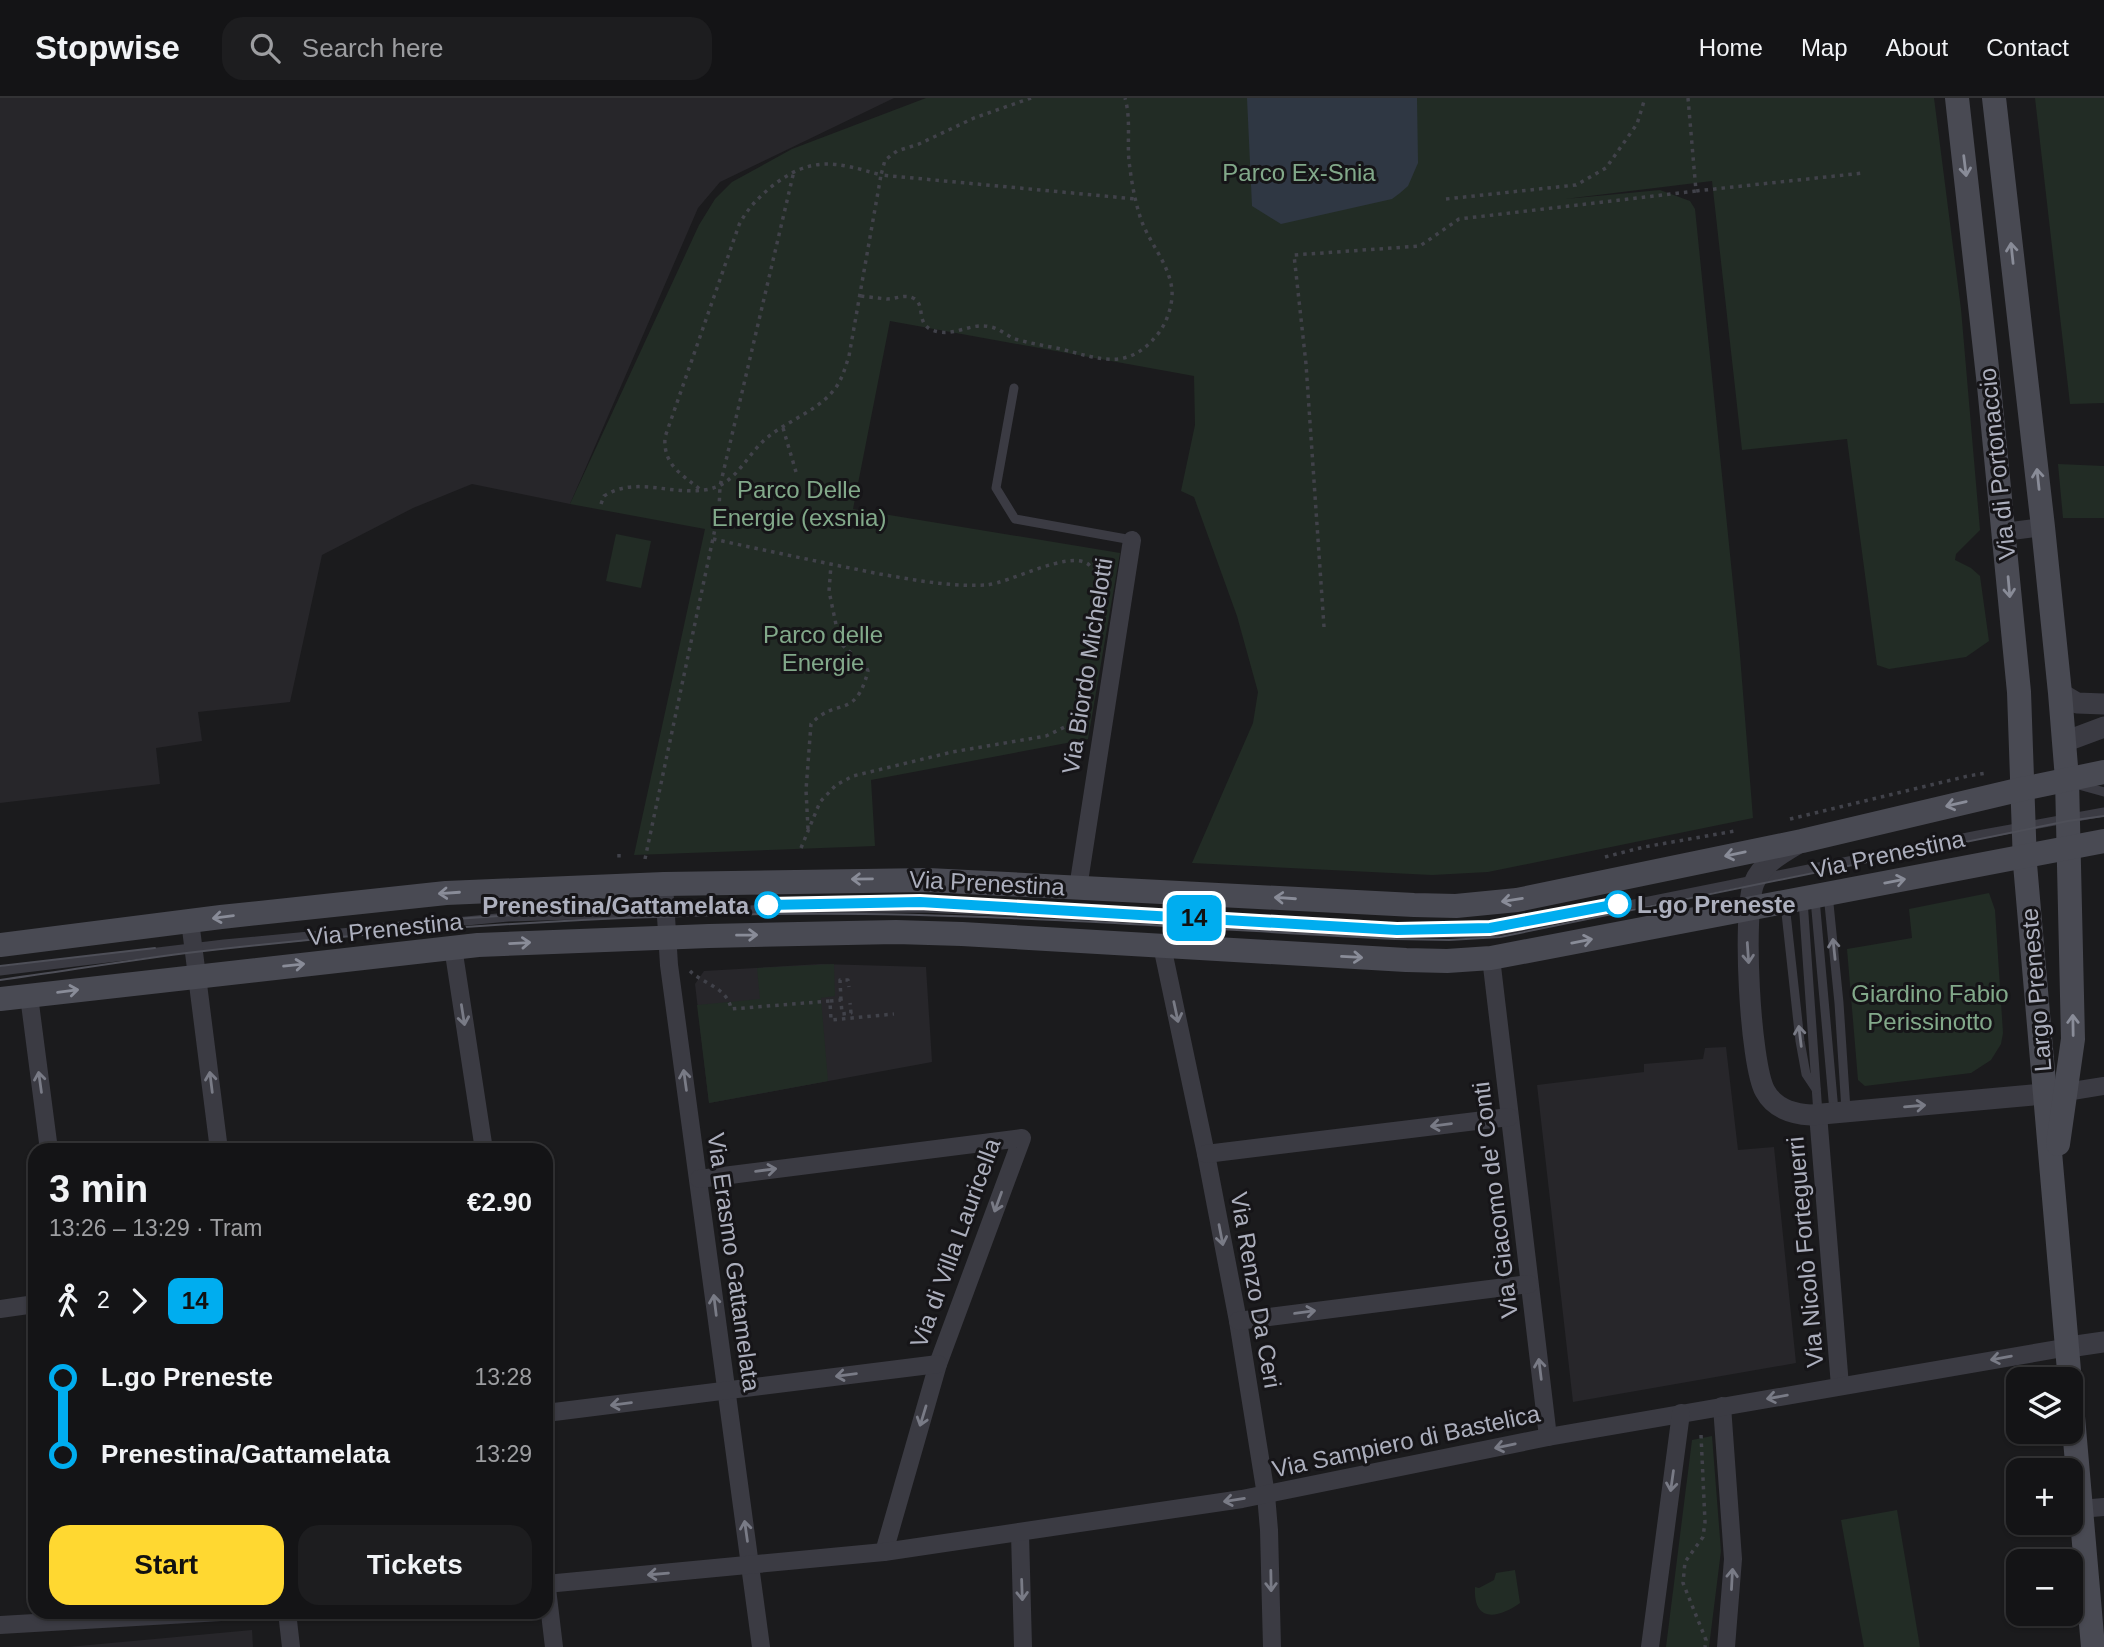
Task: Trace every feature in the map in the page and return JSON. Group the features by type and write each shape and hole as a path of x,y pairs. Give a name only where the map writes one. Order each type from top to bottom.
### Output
{"main road":[{"name":"Via di Portonaccio","path":"1957,98 2019,692 2024,829"},
{"name":"Via di Portonaccio","path":"1994,98 2060,693 2068,821"},
{"path":"1801,841 2104,772"},
{"name":"Largo Preneste","path":"2055,1093 2073,1038 2068,821"},
{"name":"Largo Preneste","path":"2024,829 2025,856 2055,1093"},
{"name":"Via Prenestina","path":"0,944 446,893 664,884 885,879 1456,906 1517,900 1801,841"},
{"path":"1491,958 2104,841"},
{"name":"Via Prenestina","path":"0,999 453,947 667,937 896,932 1417,960 1491,958"},
{"path":"2055,1093 2053,1175 2069,1348 2092,1508 2093,1647"}],"street":[{"path":"2004,532 2043,527"},
{"name":"Via Biordo Michelotti","path":"1078,888 1132,540"},
{"path":"2060,693 2077,703 2104,704"},
{"path":"2064,742 2104,727"},
{"path":"1755,881 1772,860 1801,841"},
{"name":"Largo Preneste","path":"1755,881 1749,908 1747,938 1752,1019 1764,1089 1772,1101 1786,1110 1803,1114 1833,1113 2055,1093 2104,1086"},
{"name":"Via Erasmo Gattamelata","path":"664,884 667,937 761,1647"},
{"path":"190,921 218,1143"},
{"name":"Via Renzo Da Ceri","path":"1162,946 1238,1321 1266,1495 1272,1647"},
{"path":"453,947 483,1143"},
{"name":"Via Giacomo de' Conti","path":"1491,958 1548,1437"},
{"path":"29,996 48,1143"},
{"name":"Via Nicolò Forteguerri","path":"1833,1113 1840,1386"},
{"path":"1206,1154 1509,1117"},
{"name":"Via di Villa Lauricella","path":"699,1179 1022,1138 938,1364 884,1552"},
{"path":"1238,1321 1529,1284"},
{"path":"0,1310 28,1305"},
{"path":"2069,1348 2104,1342"},
{"name":"Via Sampiero di Bastelica","path":"553,1582 884,1552 1266,1495 1548,1437 2069,1348"},
{"path":"553,1412 938,1364"},
{"path":"1722,1406 1732,1559 1726,1647"},
{"path":"1650,1647 1681,1413"},
{"path":"1020,1533 1023,1647"},
{"path":"0,1625 102,1619"},
{"path":"288,1619 291,1647"},
{"path":"551,1619 555,1647"}],"lane":[{"name":"Via Biordo Michelotti","path":"1014,388 996,488 1015,519 1132,540"},
{"path":"2067,779 2083,788 2104,792"},
{"name":"Via Prenestina","path":"0,971 193,947 508,917 665,912 922,908 1407,934 1489,933 2104,812"},
{"path":"1807,898 1816,1091"},
{"path":"1807,898 1800,1041 1806,1074 1833,1113"},
{"path":"1807,898 1833,1113"},
{"path":"1489,933 1491,958"}],"path":[{"path":"601,504 604,496 622,487 702,491 720,486 736,475 767,438 825,400 839,383 849,356 885,160 897,151 919,144 974,118 1031,98"},
{"path":"861,296 890,299 911,297 916,300 926,327 939,332 950,332 972,325 995,327 1017,340 1101,359 1131,357 1147,348 1162,330 1170,310 1172,291 1168,274 1145,231 1136,199 1129,161 1129,116 1125,98"},
{"path":"1446,199 1576,185 1606,168 1637,124 1645,98"},
{"path":"1686,98 1696,191"},
{"path":"702,491 667,458 665,444 668,425 739,225 753,204 794,171 813,165 840,164 881,175 1136,199"},
{"path":"645,859 719,510 720,486 794,171"},
{"path":"1324,627 1306,364 1294,255 1420,246 1459,219 1863,173"},
{"path":"783,428 796,471"},
{"path":"713,539 945,586 987,585 1064,562 1082,561 1093,568 1100,584 1095,646"},
{"path":"808,831 806,790 811,724 825,712 855,702 868,671 866,666 842,646 839,639 829,591 831,565"},
{"path":"801,848 825,796 836,785 853,776 952,752 1046,736 1067,726 1081,710 1094,658"},
{"path":"1968,776 1992,772"},
{"path":"619,854 619,860"},
{"path":"690,965 690,972 710,982 730,1002 731,1009 841,1000"},
{"path":"849,987 848,980 839,980 842,1014 851,1013 850,1003"},
{"path":"830,1001 831,1020 894,1014"},
{"path":"1701,1435 1705,1522 1703,1537 1685,1562 1683,1583 1706,1640 1705,1647"}],"shaded area":[{"path":"0,98 894,98 720,182 698,208 570,504 472,484 413,508 322,555 290,702 198,712 202,741 156,748 160,784 0,803"},
{"path":"821,964 926,967 932,1062 709,1103 695,984 704,971"},
{"path":"1726,1047 1738,1150 1774,1147 1796,1363 1573,1402 1537,1085 1644,1072 1644,1064 1703,1059 1705,1048"},
{"path":"252,1630 253,1647 68,1647"}],"green space":[{"path":"926,98 1934,98 1961,309 1980,530 1956,554 1955,560 1980,576 1989,641 1966,657 1889,669 1877,665 1847,439 1742,450 1712,181 1565,199 1660,190 1690,201 1695,209 1739,643 1753,818 1488,872 1432,875 1192,863 1253,723 1258,692 1237,616 1194,497 1181,491 1195,425 1194,376 890,321 853,509 1120,553 1088,739 871,780 875,846 634,855 705,529 570,504 699,225 715,199 732,182 792,149"},
{"path":"2035,98 2104,98 2104,403 2070,404"},
{"path":"2058,464 2104,466 2104,518 2063,518"},
{"path":"616,534 651,541 641,588 606,581"},
{"name":"Giardino Fabio Perissinotto","path":"1989,893 1995,910 2003,1033 2001,1044 1991,1060 1971,1073 1865,1086 1858,1080 1847,949 1912,938 1909,909"},
{"path":"834,964 835,996 821,998 828,1081 709,1103 697,1005 760,999 757,968"},
{"path":"1712,1436 1721,1551 1709,1647 1666,1647 1692,1440"},
{"path":"1897,1510 1920,1647 1864,1647 1841,1520"},
{"path":"1515,1570 1520,1603 1496,1614 1483,1612 1475,1599 1475,1587 1479,1588 1494,1580 1496,1573"}],"water":[{"path":"1247,98 1417,98 1418,163 1408,186 1392,199 1281,224 1252,206"}],"tram line":[{"path":"0,980 195,952 338,937 482,926 698,916 927,915 1395,939 1500,937 2068,821 2104,816"},
{"path":"807,904 889,901 989,906"},
{"name":"14","path":"768,905 920,902 1397,930 1466,930 1516,924 1618,904"},
{"path":"381,924 559,912"},
{"path":"0,966 155,948"}],"place":[{"name":"L.go Preneste","path":"1618,904"},
{"name":"Prenestina/Gattamelata","path":"768,905"}],"park label":[{"name":"Parco Ex-Snia","path":"1299,172"},
{"name":"Parco Delle Energie (exsnia)","path":"799,503"},
{"name":"Parco delle Energie","path":"823,648"}]}
